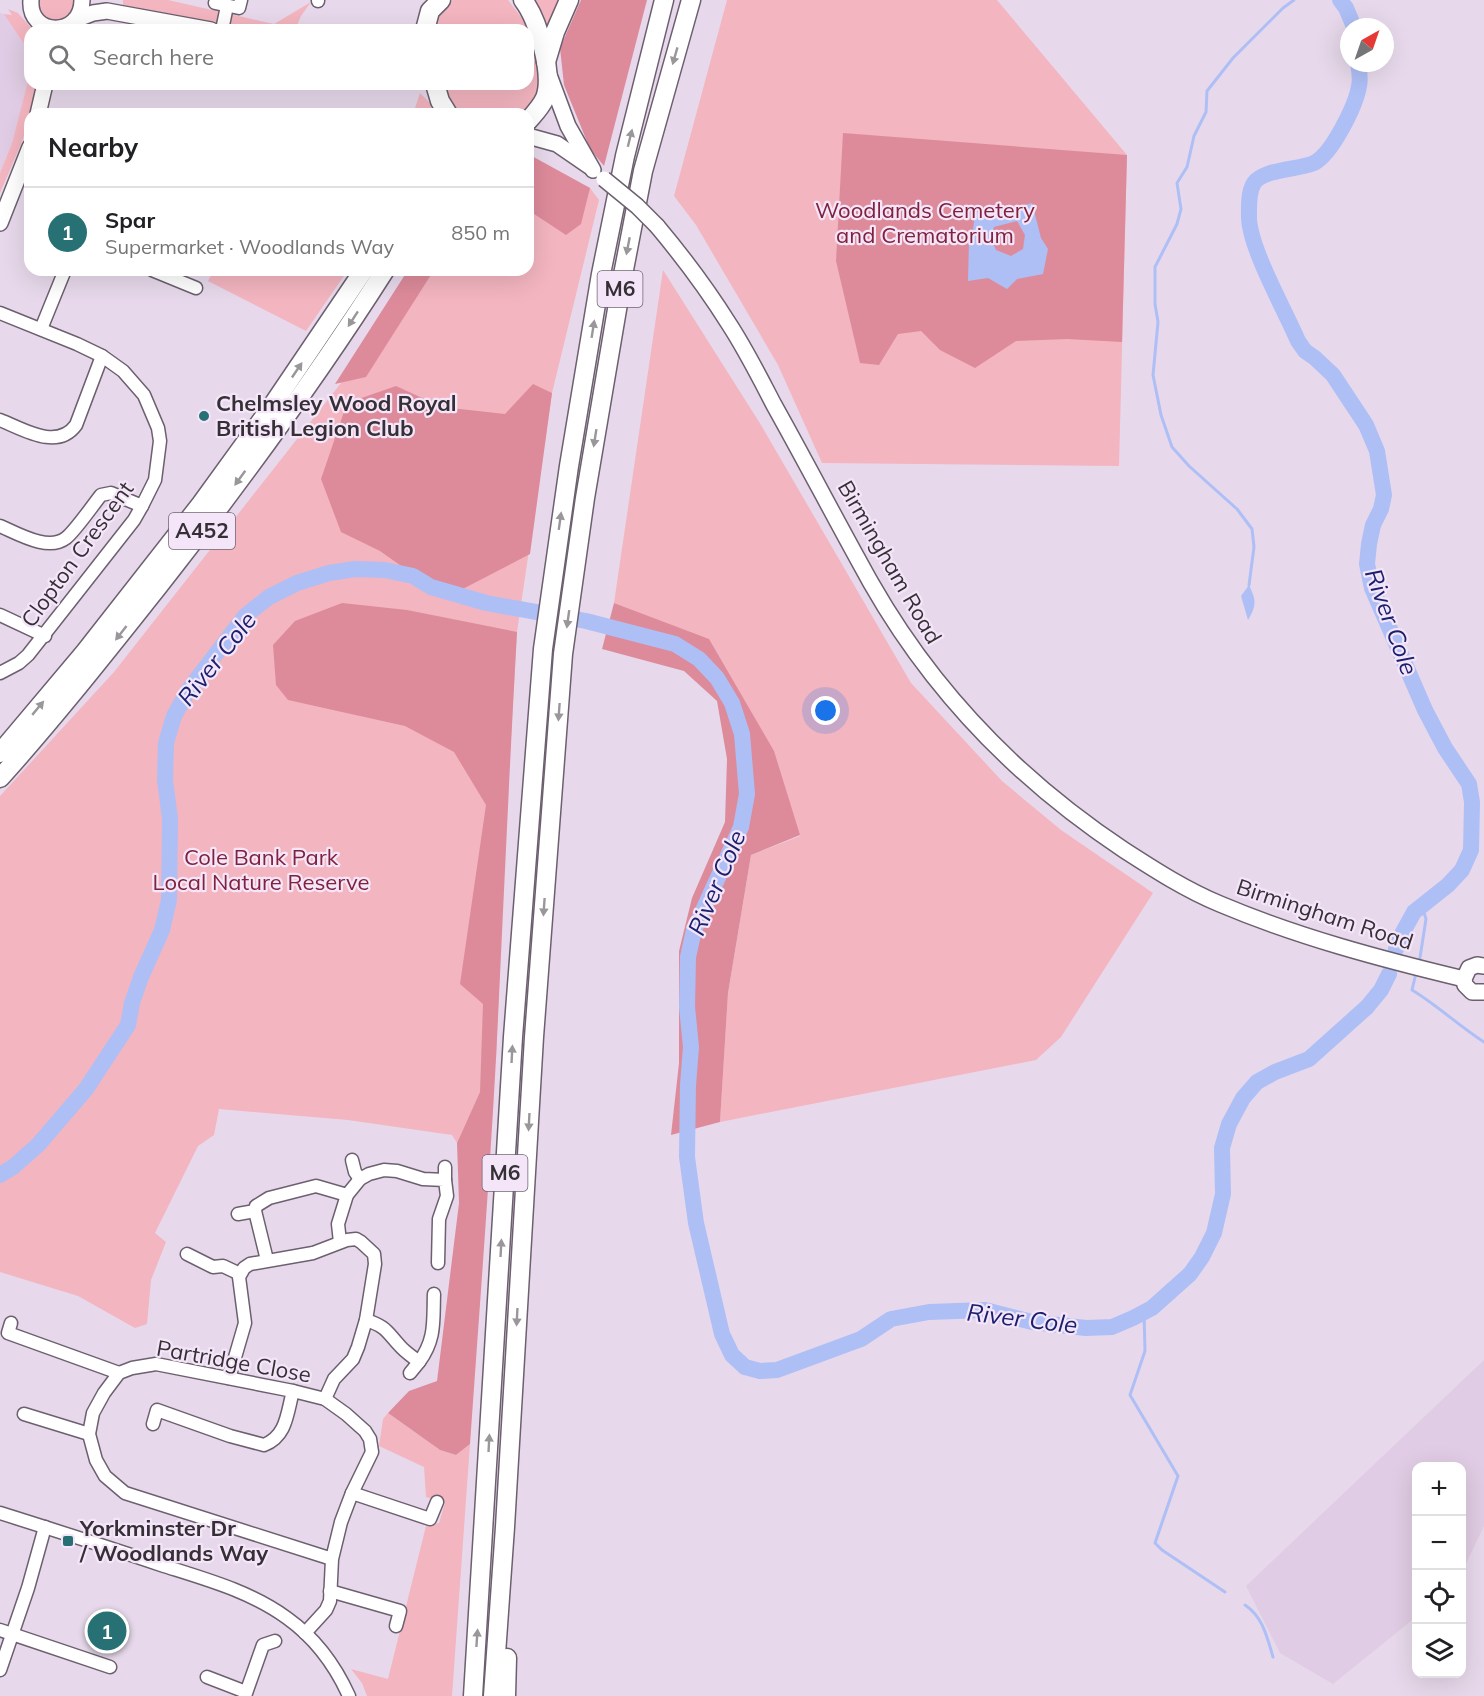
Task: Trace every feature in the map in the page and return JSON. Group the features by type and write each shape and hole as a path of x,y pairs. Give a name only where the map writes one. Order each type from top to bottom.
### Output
{"highway":[{"path":"523,0 535,20 548,68"},
{"path":"534,113 545,97 555,32 569,0"},
{"name":"M6","path":"473,1696 513,1037 543,649 568,466 601,274 625,156 664,0"},
{"name":"M6","path":"493,1696 535,1026 563,654 622,280 643,171 690,0"},
{"name":"A452","path":"0,753 85,652 201,504 272,406 360,276"},
{"name":"A452","path":"0,778 99,661 213,516 351,324 381,276"},
{"name":"M6","path":"505,1527 509,1610 506,1696"}],"main road":[{"path":"30,0 33,14 40,24"},
{"path":"72,24 80,11 82,0"},
{"path":"91,0 107,6 185,24"},
{"path":"73,24 107,6"},
{"name":"Birmingham Road","path":"548,68 568,126 598,174"},
{"path":"39,108 44,90"},
{"name":"Birmingham Road","path":"534,138 556,144 637,206 657,226 699,279 730,326 872,585 926,667 975,727 1011,763 1094,830 1172,879 1218,903 1283,929 1355,951 1464,979 1466,986 1472,992 1484,992"},
{"path":"0,223 24,162"},
{"path":"1464,979 1468,968 1483,962"}],"street":[{"path":"215,3 239,8 241,0"},
{"path":"224,24 228,6"},
{"path":"41,329 63,276"},
{"path":"167,276 196,288"},
{"name":"Clopton Crescent","path":"0,673 19,663 45,636 142,506 155,480 160,441 158,428 144,395 123,371 102,356 1,313"},
{"path":"0,420 46,438 56,438 70,433 76,425 102,356"},
{"path":"0,526 40,542 51,543 65,539 101,495 111,493 142,506"},
{"path":"0,615 45,636"},
{"path":"352,1160 355,1172 360,1179"},
{"path":"438,1263 439,1219 447,1196 445,1167"},
{"path":"340,1242 338,1224 347,1195 360,1179 384,1170 397,1171 423,1179 445,1180"},
{"path":"267,1260 255,1211 256,1206 269,1198 316,1186 347,1195"},
{"path":"238,1214 255,1211"},
{"path":"229,1378 245,1323 238,1284 240,1274 250,1264 313,1253 340,1242 356,1239 374,1254 375,1264 366,1320 353,1359 334,1379 325,1399"},
{"path":"187,1254 213,1267 223,1266 240,1274"},
{"path":"410,1373 428,1349 434,1294"},
{"path":"366,1320 388,1330 400,1347 419,1362"},
{"path":"11,1323 8,1334 119,1373 93,1413 89,1434 96,1460 105,1476 125,1493 332,1558"},
{"name":"Partridge Close","path":"119,1373 156,1364 325,1399 366,1431 370,1439 372,1452 352,1493"},
{"path":"153,1424 157,1410 230,1436 264,1445 282,1433 293,1391"},
{"path":"24,1414 89,1434"},
{"path":"305,1633 326,1610 330,1601 332,1558 352,1493 430,1519 436,1502"},
{"path":"0,1513 243,1593 273,1608 305,1633 332,1665 349,1696"},
{"path":"0,1670 6,1633 45,1527"},
{"path":"330,1591 400,1611 396,1626"},
{"path":"6,1633 110,1667"},
{"path":"207,1677 246,1694 263,1645 276,1641"}],"shaded area":[{"path":"0,13 4,14 24,44 26,90 12,143 0,173"},
{"path":"1484,1360 1484,1526 1466,1564 1466,1462 1412,1462 1412,1620 1333,1684 1280,1653 1246,1586"}],"green space":[{"path":"35,0 75,0 74,10 64,20 50,22 39,14"},
{"path":"123,0 168,0 274,24 228,24 123,8"},
{"path":"453,0 508,0 526,24 435,24 441,10"},
{"path":"532,0 563,0 547,37"},
{"path":"581,0 647,0 604,166 590,149 564,85 560,48"},
{"name":"Woodlands Cemetery and Crematorium","path":"727,0 997,0 1127,155 1119,466 822,463 778,365 696,225 674,196"},
{"path":"311,2 298,24 274,24"},
{"path":"8,9 18,13 28,24 24,24 24,44 4,14 12,15"},
{"path":"534,54 538,86 528,108 452,108 443,90 534,90"},
{"path":"26,90 35,90 31,108 24,108 23,139 0,193 0,173 12,143"},
{"path":"420,93 431,104 431,108 415,108"},
{"path":"843,133 1127,155 1122,342 1067,339 1016,341 975,368 940,350 921,331 898,334 879,365 860,363 836,261"},
{"name":"Cole Bank Park Local Nature Reserve","path":"534,157 590,188 599,200 552,393 517,632 496,1058 457,1143 452,1135 348,1120 219,1109 214,1135 198,1146 155,1233 166,1242 151,1280 147,1324 135,1328 78,1296 0,1272 0,796 114,672 341,383 406,276 534,276"},
{"path":"534,157 590,188 581,224 566,235 534,214"},
{"path":"663,270 761,425 911,683 1002,781 1061,830 1153,893 1061,1037 1036,1060 720,1122 728,993 751,855 800,836 709,640 614,603"},
{"path":"211,276 344,276 306,331 208,281"},
{"path":"404,276 430,276 366,377 335,384"},
{"path":"533,384 552,393 530,554 453,594 431,587 380,551 341,532 321,479 347,403 396,386 442,407 505,414"},
{"path":"342,603 407,610 517,632 493,1107 470,1444 456,1455 440,1450 388,1413 409,1391 437,1381 459,1203 457,1143 480,1092 483,1004 460,984 486,805 454,752 405,726 288,700 276,685 273,645 295,621"},
{"path":"614,603 709,639 774,751 800,835 751,855 728,993 720,1122 671,1135 679,1063 679,951 692,898 725,822 727,759 717,701 684,671 602,649"},
{"path":"388,1413 440,1450 456,1455 470,1444 452,1696 367,1696 362,1683 351,1669 388,1679 426,1526 439,1523 445,1503 426,1497 424,1467 379,1446 383,1419"}],"water":[{"path":"1032,203 1041,238 1048,249 1043,274 1017,279 1007,289 988,278 968,281 969,242 975,214 993,205 1015,208","holes":["1017,221 1025,235 1023,249 1011,256 996,250 991,239 994,227"]},
{"path":"1249,585 1254,602 1248,620 1241,596"}],"waterway":[{"path":"1249,585 1254,547 1252,529 1237,509 1189,466 1172,447 1161,415 1153,375 1158,322 1155,304 1155,267 1177,224 1181,209 1177,183 1187,167 1194,136 1206,112 1207,91 1233,58 1294,0"},
{"name":"River Cole","path":"1340,0 1350,18"},
{"name":"River Cole","path":"1359,72 1357,94 1348,116 1328,150 1314,163 1273,172 1259,178 1251,191 1249,218 1255,246 1298,341 1305,351 1333,375 1366,425 1377,451 1384,495 1369,544 1367,564 1372,588 1425,710 1445,748 1469,784 1472,802 1471,850 1462,870 1448,885 1414,912 1396,949"},
{"name":"River Cole","path":"0,1175 38,1145 86,1089 128,1025 132,1003 162,930 169,900 170,819 165,780 166,743 174,716 189,689 245,616 269,597 297,583 329,573 355,569 385,570 413,576 431,587 486,603 586,621 675,644 699,659 717,678 732,703 742,734 747,794 741,827 694,930 688,957 687,1007 691,1047 687,1157 696,1223 722,1334 732,1355 745,1367 760,1371 777,1370 861,1339 891,1319 929,1312 985,1310 1032,1322 1086,1328 1112,1327 1152,1308 1190,1274 1214,1233 1223,1194 1222,1148 1229,1124 1243,1098 1257,1082 1275,1072 1309,1059 1367,1007 1381,990 1389,974"},
{"path":"1419,964 1426,919 1422,906"},
{"path":"1416,973 1412,990 1484,1042"},
{"path":"1144,1312 1145,1351 1130,1395 1178,1476 1155,1543 1225,1592"},
{"path":"1245,1605 1260,1621 1273,1657"}],"place":[{"name":"Chelmsley Wood Royal British Legion Club","path":"204,416"},
{"name":"Yorkminster Dr / Woodlands Way","path":"68,1541"},
{"name":"Spar","path":"107,1631"}]}
